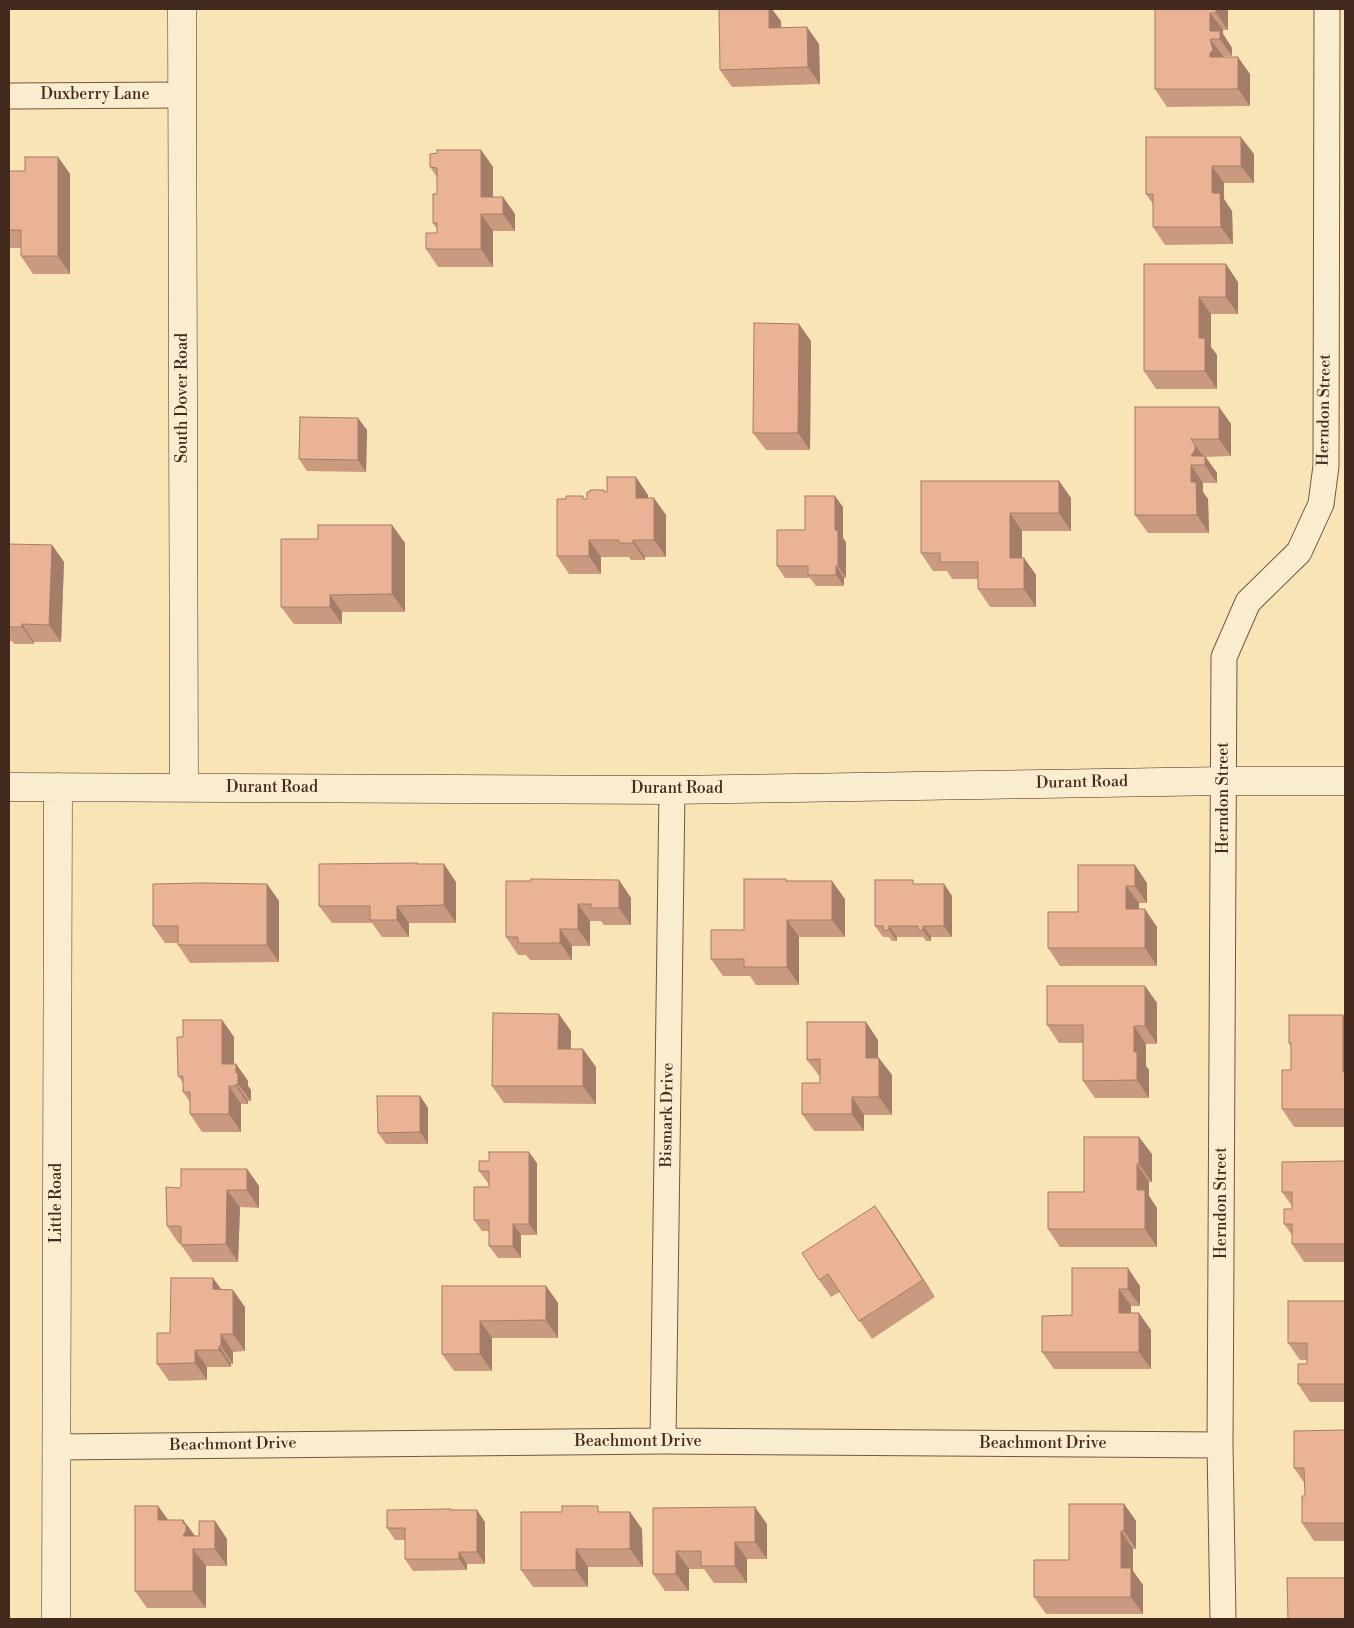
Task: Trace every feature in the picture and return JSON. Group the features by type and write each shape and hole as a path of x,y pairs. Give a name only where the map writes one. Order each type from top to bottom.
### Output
{"street":[{"name":"South Dover Road","path":"182,9 184,787"},
{"name":"Herndon Street","path":"1224,1619 1220,1445 1224,658 1248,602 1299,552 1321,504 1326,466 1327,9"},
{"name":"Duxberry Lane","path":"9,96 182,94"},
{"name":"Durant Road","path":"9,787 672,790 1224,781 1345,781"},
{"name":"Little Road","path":"56,1619 58,787"},
{"name":"Bismark Drive","path":"663,1441 672,790"},
{"name":"Beachmont Drive","path":"56,1447 663,1441 1220,1445"}],"building":[{"path":"719,9 769,9 769,28 807,27 808,67 720,70"},
{"path":"1155,9 1216,9 1216,13 1210,13 1210,31 1220,31 1220,39 1210,39 1213,50 1210,53 1210,57 1238,57 1238,89 1155,89"},
{"path":"1146,137 1241,137 1241,166 1212,166 1212,193 1220,193 1221,227 1153,227 1153,194 1146,194"},
{"path":"437,150 481,150 481,197 503,197 503,214 481,214 481,249 426,249 426,233 437,233 437,223 433,223 433,194 437,194 437,168 430,167 430,154 437,153"},
{"path":"25,157 58,157 58,256 21,256 21,230 9,230 9,171 25,171"},
{"path":"1144,264 1226,264 1226,297 1199,297 1199,338 1205,338 1205,371 1144,371"},
{"path":"754,323 799,324 798,433 753,433"},
{"path":"1135,407 1219,407 1219,439 1191,439 1195,445 1195,450 1191,456 1205,456 1205,465 1191,465 1191,482 1196,482 1197,515 1135,515"},
{"path":"300,417 358,418 358,460 299,459"},
{"path":"607,477 636,477 636,498 654,498 654,540 633,540 633,543 619,543 619,540 589,540 589,556 557,556 557,499 566,499 566,496 583,496 583,499 587,499 587,492 590,492 590,490 604,490 604,492 607,492"},
{"path":"921,481 1059,481 1059,513 1010,513 1010,558 1024,558 1024,589 978,589 978,562 940,562 940,553 921,553"},
{"path":"805,496 835,496 835,530 838,530 838,566 836,566 836,575 808,575 808,566 777,566 777,530 805,530"},
{"path":"318,525 392,525 392,594 330,595 330,607 281,607 281,539 318,539"},
{"path":"9,544 52,545 49,625 22,624 22,627 9,627"},
{"path":"319,864 444,864 444,905 397,906 397,920 370,920 370,906 319,906"},
{"path":"1078,865 1135,865 1135,886 1126,886 1126,909 1145,909 1145,948 1048,948 1048,912 1078,912"},
{"path":"531,879 619,880 619,908 591,908 591,904 578,904 578,929 560,929 560,943 518,943 518,937 506,937 506,881 531,881"},
{"path":"744,879 832,881 832,920 787,920 787,967 744,967 744,959 711,959 711,930 744,930"},
{"path":"875,880 913,880 913,884 944,884 944,926 923,926 923,930 918,930 918,926 889,926 889,930 883,930 883,926 875,926"},
{"path":"153,884 267,884 267,945 178,945 178,926 153,926"},
{"path":"1047,986 1145,986 1145,1026 1134,1026 1134,1052 1137,1052 1137,1080 1083,1081 1083,1025 1047,1025"},
{"path":"493,1013 559,1014 558,1049 583,1049 583,1086 492,1086"},
{"path":"1289,1015 1343,1015 1345,1109 1282,1109 1282,1070 1291,1070"},
{"path":"183,1020 222,1020 222,1064 236,1064 236,1073 238,1073 238,1084 236,1086 229,1086 229,1114 190,1114 190,1092 183,1092 183,1076 178,1076 177,1037 183,1037"},
{"path":"807,1022 866,1022 866,1058 879,1058 879,1097 852,1097 852,1114 802,1114 802,1083 820,1083 820,1059 807,1060"},
{"path":"377,1096 420,1096 420,1132 378,1133"},
{"path":"1084,1137 1139,1137 1137,1190 1145,1190 1145,1229 1048,1229 1048,1192 1084,1192"},
{"path":"489,1152 529,1152 529,1224 513,1224 513,1246 489,1246 489,1220 474,1220 474,1187 489,1187 489,1171 479,1171 479,1161 489,1161"},
{"path":"1345,1161 1345,1244 1292,1244 1292,1224 1284,1224 1284,1209 1292,1209 1292,1192 1282,1192 1282,1162"},
{"path":"181,1169 247,1169 247,1190 227,1190 226,1244 181,1245 181,1227 167,1226 166,1187 179,1188 181,1186"},
{"path":"875,1206 923,1280 859,1321 828,1274 819,1280 802,1253"},
{"path":"1072,1268 1128,1268 1128,1289 1119,1289 1119,1313 1139,1313 1139,1352 1042,1352 1042,1316 1072,1315"},
{"path":"171,1278 213,1278 213,1289 233,1290 233,1334 221,1334 219,1350 195,1350 195,1363 157,1364 157,1333 170,1333"},
{"path":"442,1286 546,1286 546,1320 480,1321 480,1354 442,1354"},
{"path":"1288,1301 1345,1301 1345,1384 1298,1384 1298,1364 1307,1364 1307,1343 1288,1343"},
{"path":"1345,1430 1345,1523 1302,1523 1302,1496 1305,1496 1304,1468 1294,1468 1294,1431"},
{"path":"1069,1504 1124,1504 1124,1531 1121,1531 1121,1568 1131,1568 1131,1597 1034,1597 1034,1560 1069,1560"},
{"path":"135,1506 158,1506 158,1520 183,1520 183,1523 186,1525 186,1531 183,1536 199,1536 199,1521 215,1521 215,1549 193,1549 193,1591 135,1591"},
{"path":"562,1506 598,1506 598,1512 630,1512 630,1549 576,1549 576,1570 521,1570 521,1512 562,1512"},
{"path":"755,1507 755,1542 735,1542 735,1566 701,1566 701,1551 676,1551 676,1574 653,1574 653,1508"},
{"path":"387,1510 477,1510 477,1552 459,1552 459,1559 405,1559 405,1528 387,1528"},
{"path":"1287,1578 1345,1578 1345,1619 1288,1619"}]}
